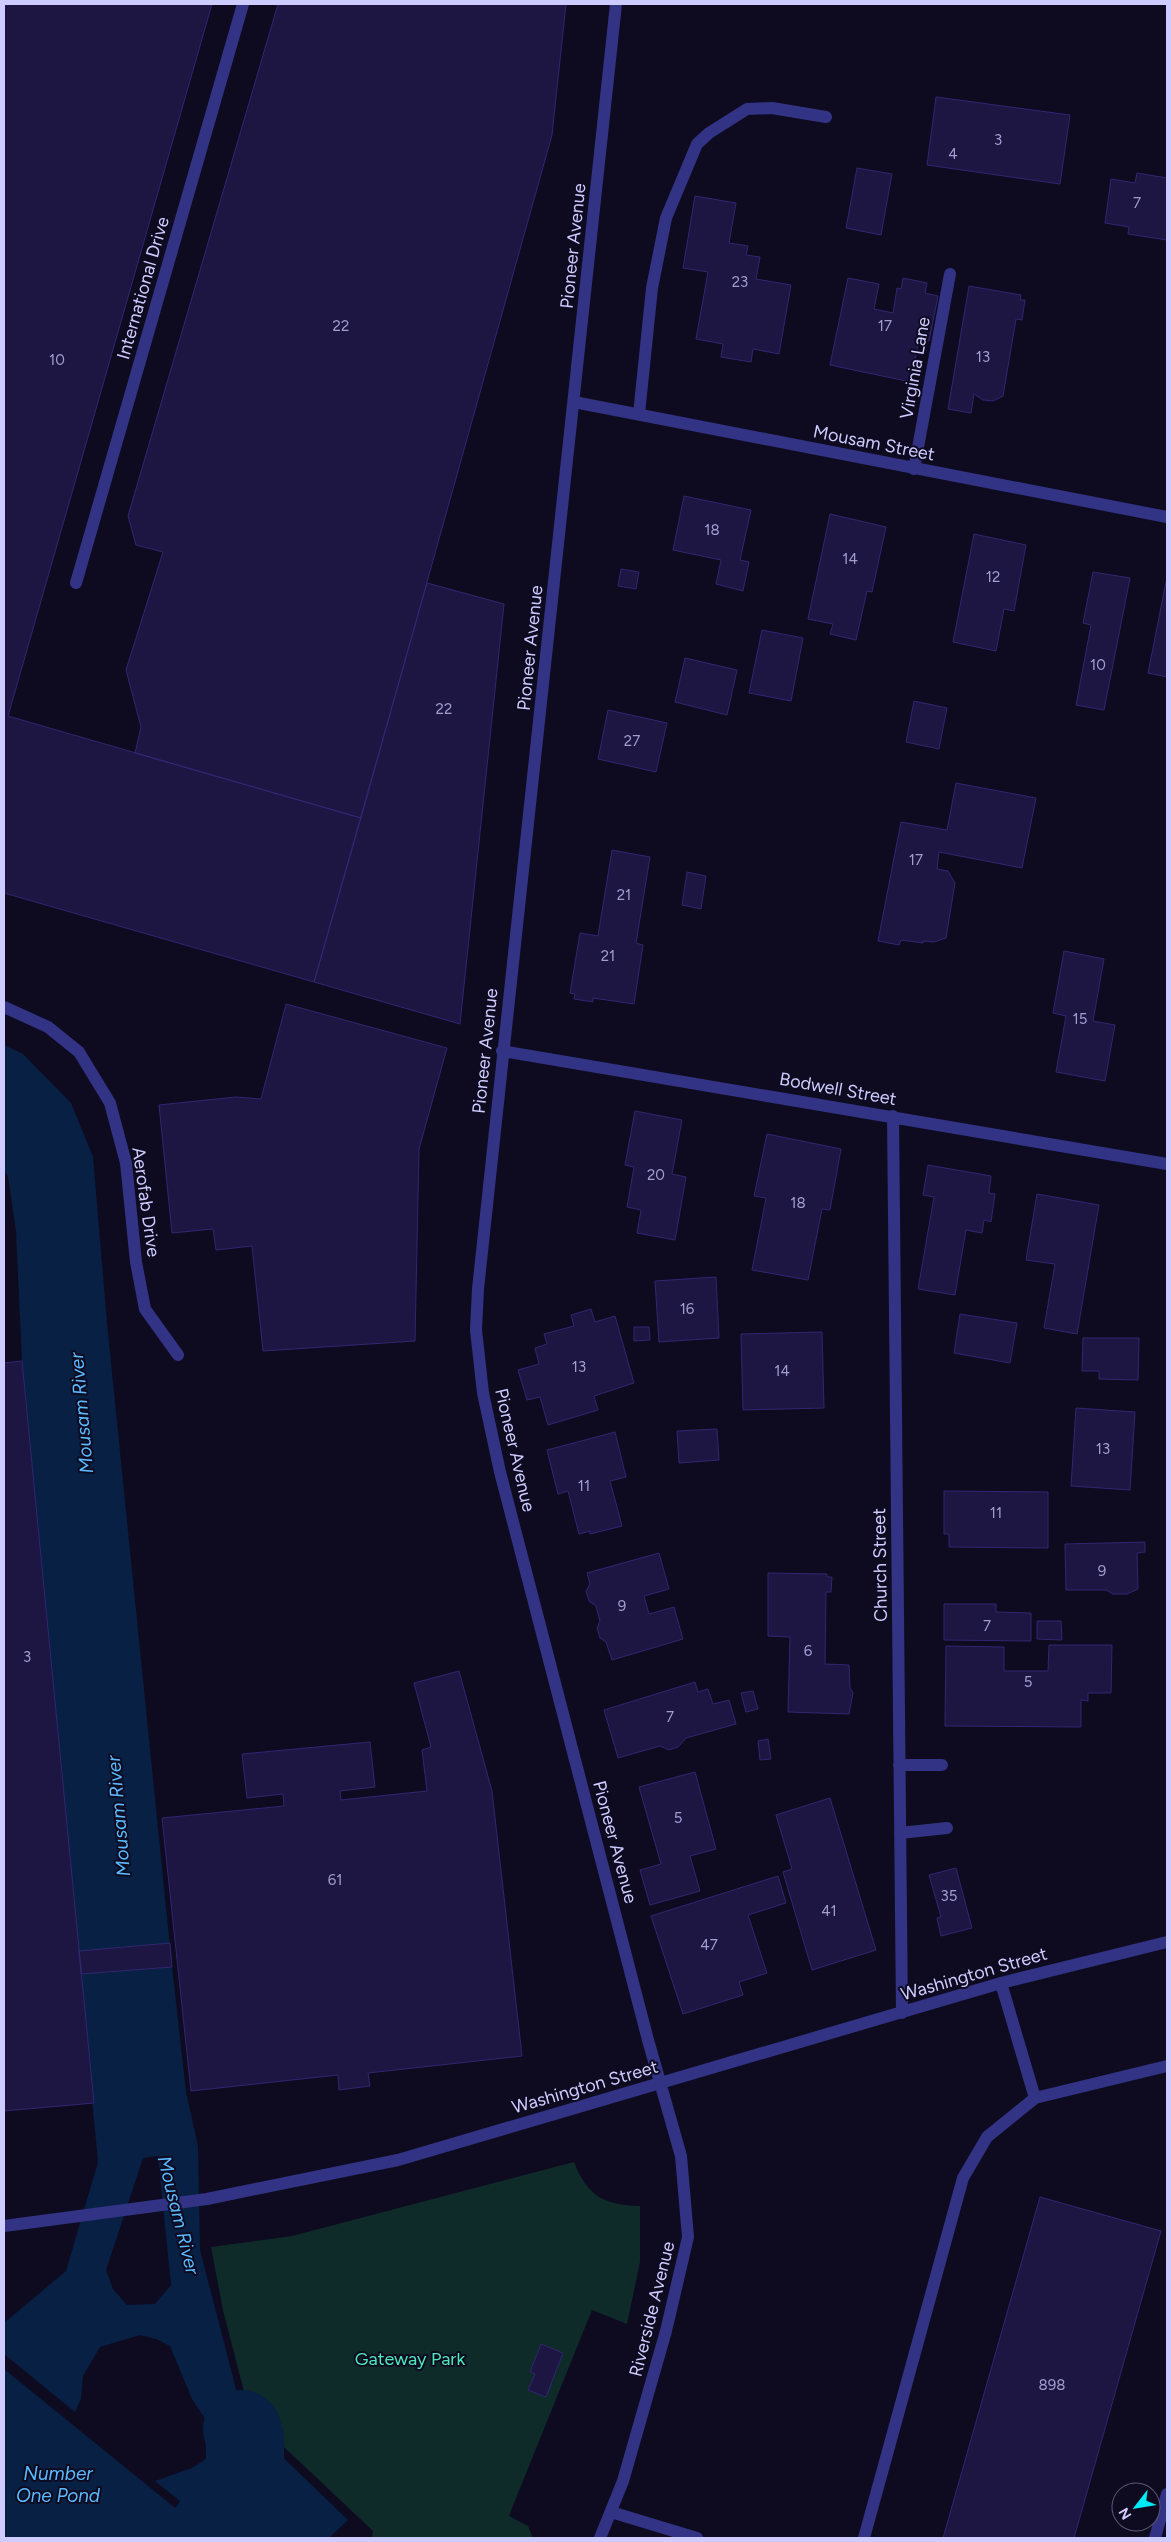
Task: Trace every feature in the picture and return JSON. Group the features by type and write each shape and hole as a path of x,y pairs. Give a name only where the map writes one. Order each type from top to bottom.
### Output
{"street":[{"name":"International Drive","path":"76,583 243,4"},
{"name":"Pioneer Avenue","path":"616,4 502,1051 476,1330 483,1393 523,1561 660,2084"},
{"path":"639,414 652,288 666,218 697,144 708,133 747,109 772,108 826,117"},
{"name":"Virginia Lane","path":"914,469 950,274"},
{"name":"Mousam Street","path":"574,402 1167,517"},
{"name":"Aerofab Drive","path":"4,1007 48,1027 80,1052 110,1104 126,1164 136,1262 146,1309 152,1321 178,1355"},
{"name":"Bodwell Street","path":"502,1051 1167,1164"},
{"name":"Church Street","path":"893,1116 902,2013"},
{"path":"899,1765 942,1766"},
{"path":"900,1834 947,1828"},
{"name":"Washington Street","path":"4,2226 207,2199 398,2160 1001,1983 1167,1942"},
{"path":"1001,1983 1035,2098"},
{"path":"864,2538 963,2178 987,2136 1035,2098 1167,2066"},
{"name":"Riverside Avenue","path":"600,2538 623,2481 666,2331 688,2237 681,2156 660,2084"},
{"path":"1155,2538 1167,2494"},
{"path":"611,2512 697,2538"}],"green space":[{"name":"Gateway Park","path":"574,2162 585,2183 598,2196 607,2201 640,2206 640,2262 627,2324 592,2310 510,2513 509,2516 528,2526 533,2538 372,2538 373,2531 250,2415 223,2310 211,2247 292,2236"}],"water":[{"path":"4,1045 23,1054 71,1103 93,1157 107,1323 172,1967 186,2092 198,2146 200,2250 244,2420 348,2520 329,2538 226,2538 155,2481 192,2468 209,2457 214,2446 213,2431 192,2399 170,2346 156,2339 140,2335 100,2347 83,2376 81,2399 75,2412 4,2354 4,2323 66,2271 98,2162 22,1361 16,1231 8,1176 4,1171","holes":["158,2156 171,2285 155,2304 127,2305 113,2289 106,2270 143,2158"]},
{"name":"Number One Pond","path":"4,2369 206,2533 212,2538 4,2538"}],"building":[{"path":"4,4 212,4 8,716 361,818 314,982 4,893"},
{"path":"278,4 566,4 552,135 361,818 135,753 141,727 126,670 163,552 136,545 128,516"},
{"path":"936,97 1070,115 1060,184 927,165"},
{"path":"857,168 892,174 881,235 846,228"},
{"path":"1137,173 1167,178 1167,240 1128,234 1129,227 1105,223 1111,179 1135,183"},
{"path":"695,196 736,203 729,243 748,246 746,255 760,257 756,279 791,285 779,354 753,349 751,362 721,357 723,344 696,339 708,272 683,268"},
{"path":"848,278 879,284 874,309 893,313 897,288 901,289 903,278 927,283 925,293 938,296 929,341 919,339 911,382 830,365"},
{"path":"969,286 1021,295 1020,300 1025,300 1022,320 1016,319 1003,396 993,401 983,400 974,394 971,413 948,409"},
{"path":"684,496 751,510 740,560 749,562 743,591 716,584 721,560 673,550"},
{"path":"830,514 886,527 872,592 867,591 856,640 830,634 833,624 808,619"},
{"path":"974,534 1026,545 1014,611 1004,609 996,651 953,642"},
{"path":"621,569 639,572 636,589 618,586"},
{"path":"1093,572 1130,578 1104,710 1076,705 1091,625 1083,623"},
{"path":"1167,577 1167,677 1148,673"},
{"path":"427,583 504,604 460,1024 314,982"},
{"path":"762,630 803,638 791,701 749,693"},
{"path":"685,658 737,670 727,715 675,702"},
{"path":"914,701 947,708 939,749 906,742"},
{"path":"608,710 667,723 656,772 598,759"},
{"path":"956,783 1036,798 1022,868 939,852 937,869 948,871 955,883 946,938 934,942 923,941 923,943 901,940 899,945 878,941 901,822 947,830"},
{"path":"612,850 650,857 636,943 643,945 634,1004 593,998 593,1002 574,999 575,994 570,993 580,933 598,936"},
{"path":"687,872 706,876 701,909 682,905"},
{"path":"1064,951 1104,959 1093,1021 1115,1025 1105,1081 1056,1072 1066,1016 1053,1013"},
{"path":"286,1004 447,1048 419,1149 415,1341 263,1351 252,1246 216,1250 213,1229 172,1233 159,1105 236,1097 261,1099"},
{"path":"635,1111 682,1120 672,1174 686,1177 675,1240 637,1233 641,1210 627,1207 634,1167 625,1165"},
{"path":"767,1134 841,1149 830,1210 822,1209 808,1280 752,1270 766,1198 754,1196"},
{"path":"928,1165 991,1176 989,1193 995,1194 991,1222 984,1220 982,1233 966,1230 955,1295 918,1289 934,1197 923,1195"},
{"path":"1037,1194 1099,1205 1077,1334 1044,1328 1055,1264 1026,1260"},
{"path":"716,1277 719,1338 659,1342 655,1281"},
{"path":"591,1309 595,1322 615,1316 634,1383 594,1396 598,1410 548,1425 540,1397 527,1400 518,1370 539,1364 535,1348 547,1344 544,1334 574,1326 571,1315"},
{"path":"960,1314 1017,1323 1010,1363 954,1353"},
{"path":"634,1327 649,1327 650,1340 634,1341"},
{"path":"822,1332 824,1408 743,1410 741,1334"},
{"path":"1083,1338 1139,1338 1138,1380 1099,1379 1099,1371 1082,1371"},
{"path":"22,1361 94,2103 4,2111 4,1363"},
{"path":"1076,1408 1135,1412 1130,1490 1071,1486"},
{"path":"717,1429 719,1460 679,1463 677,1431"},
{"path":"615,1432 626,1477 610,1481 622,1526 590,1534 590,1531 579,1534 568,1491 558,1494 547,1450"},
{"path":"944,1491 1048,1492 1048,1548 949,1547 949,1534 944,1534"},
{"path":"1145,1542 1145,1552 1137,1553 1138,1589 1127,1594 1113,1594 1106,1590 1066,1590 1065,1544"},
{"path":"659,1553 669,1589 644,1596 649,1614 674,1607 683,1639 612,1660 606,1642 600,1638 597,1628 600,1621 596,1606 589,1601 586,1591 590,1584 587,1573"},
{"path":"768,1573 827,1574 827,1577 832,1577 831,1592 826,1592 825,1664 849,1665 850,1688 853,1693 849,1714 788,1712 790,1637 768,1636"},
{"path":"944,1604 996,1604 996,1612 1031,1613 1031,1641 944,1640"},
{"path":"1037,1621 1061,1621 1062,1640 1037,1639"},
{"path":"1049,1645 1112,1645 1111,1693 1088,1693 1088,1701 1081,1700 1081,1727 945,1726 946,1646 1004,1647 1004,1671 1048,1671"},
{"path":"459,1671 492,1791 522,2056 368,2073 370,2086 339,2090 338,2075 191,2091 162,1818 284,1806 283,1794 247,1798 242,1754 370,1742 375,1787 340,1791 341,1800 427,1791 422,1750 431,1747 414,1683"},
{"path":"695,1682 698,1692 708,1689 713,1704 729,1700 736,1724 686,1738 678,1747 669,1750 660,1746 618,1758 604,1710"},
{"path":"753,1691 758,1709 746,1712 741,1693"},
{"path":"768,1739 771,1759 760,1760 758,1741"},
{"path":"695,1772 716,1849 690,1856 700,1891 650,1905 640,1870 661,1864 639,1787"},
{"path":"830,1798 876,1950 812,1970 783,1872 792,1869 776,1815"},
{"path":"956,1868 972,1928 941,1936 937,1918 941,1917 929,1875"},
{"path":"778,1876 786,1903 748,1915 767,1973 739,1982 743,1995 683,2014 651,1916"},
{"path":"170,1943 172,1967 81,1974 79,1951"},
{"path":"1040,2197 1161,2231 1074,2538 943,2538"},
{"path":"541,2344 563,2353 546,2397 528,2390 535,2374 530,2372"}],"waterway":[{"name":"Mousam River","path":"200,2538 206,2533 245,2469 245,2439 242,2429"}]}
